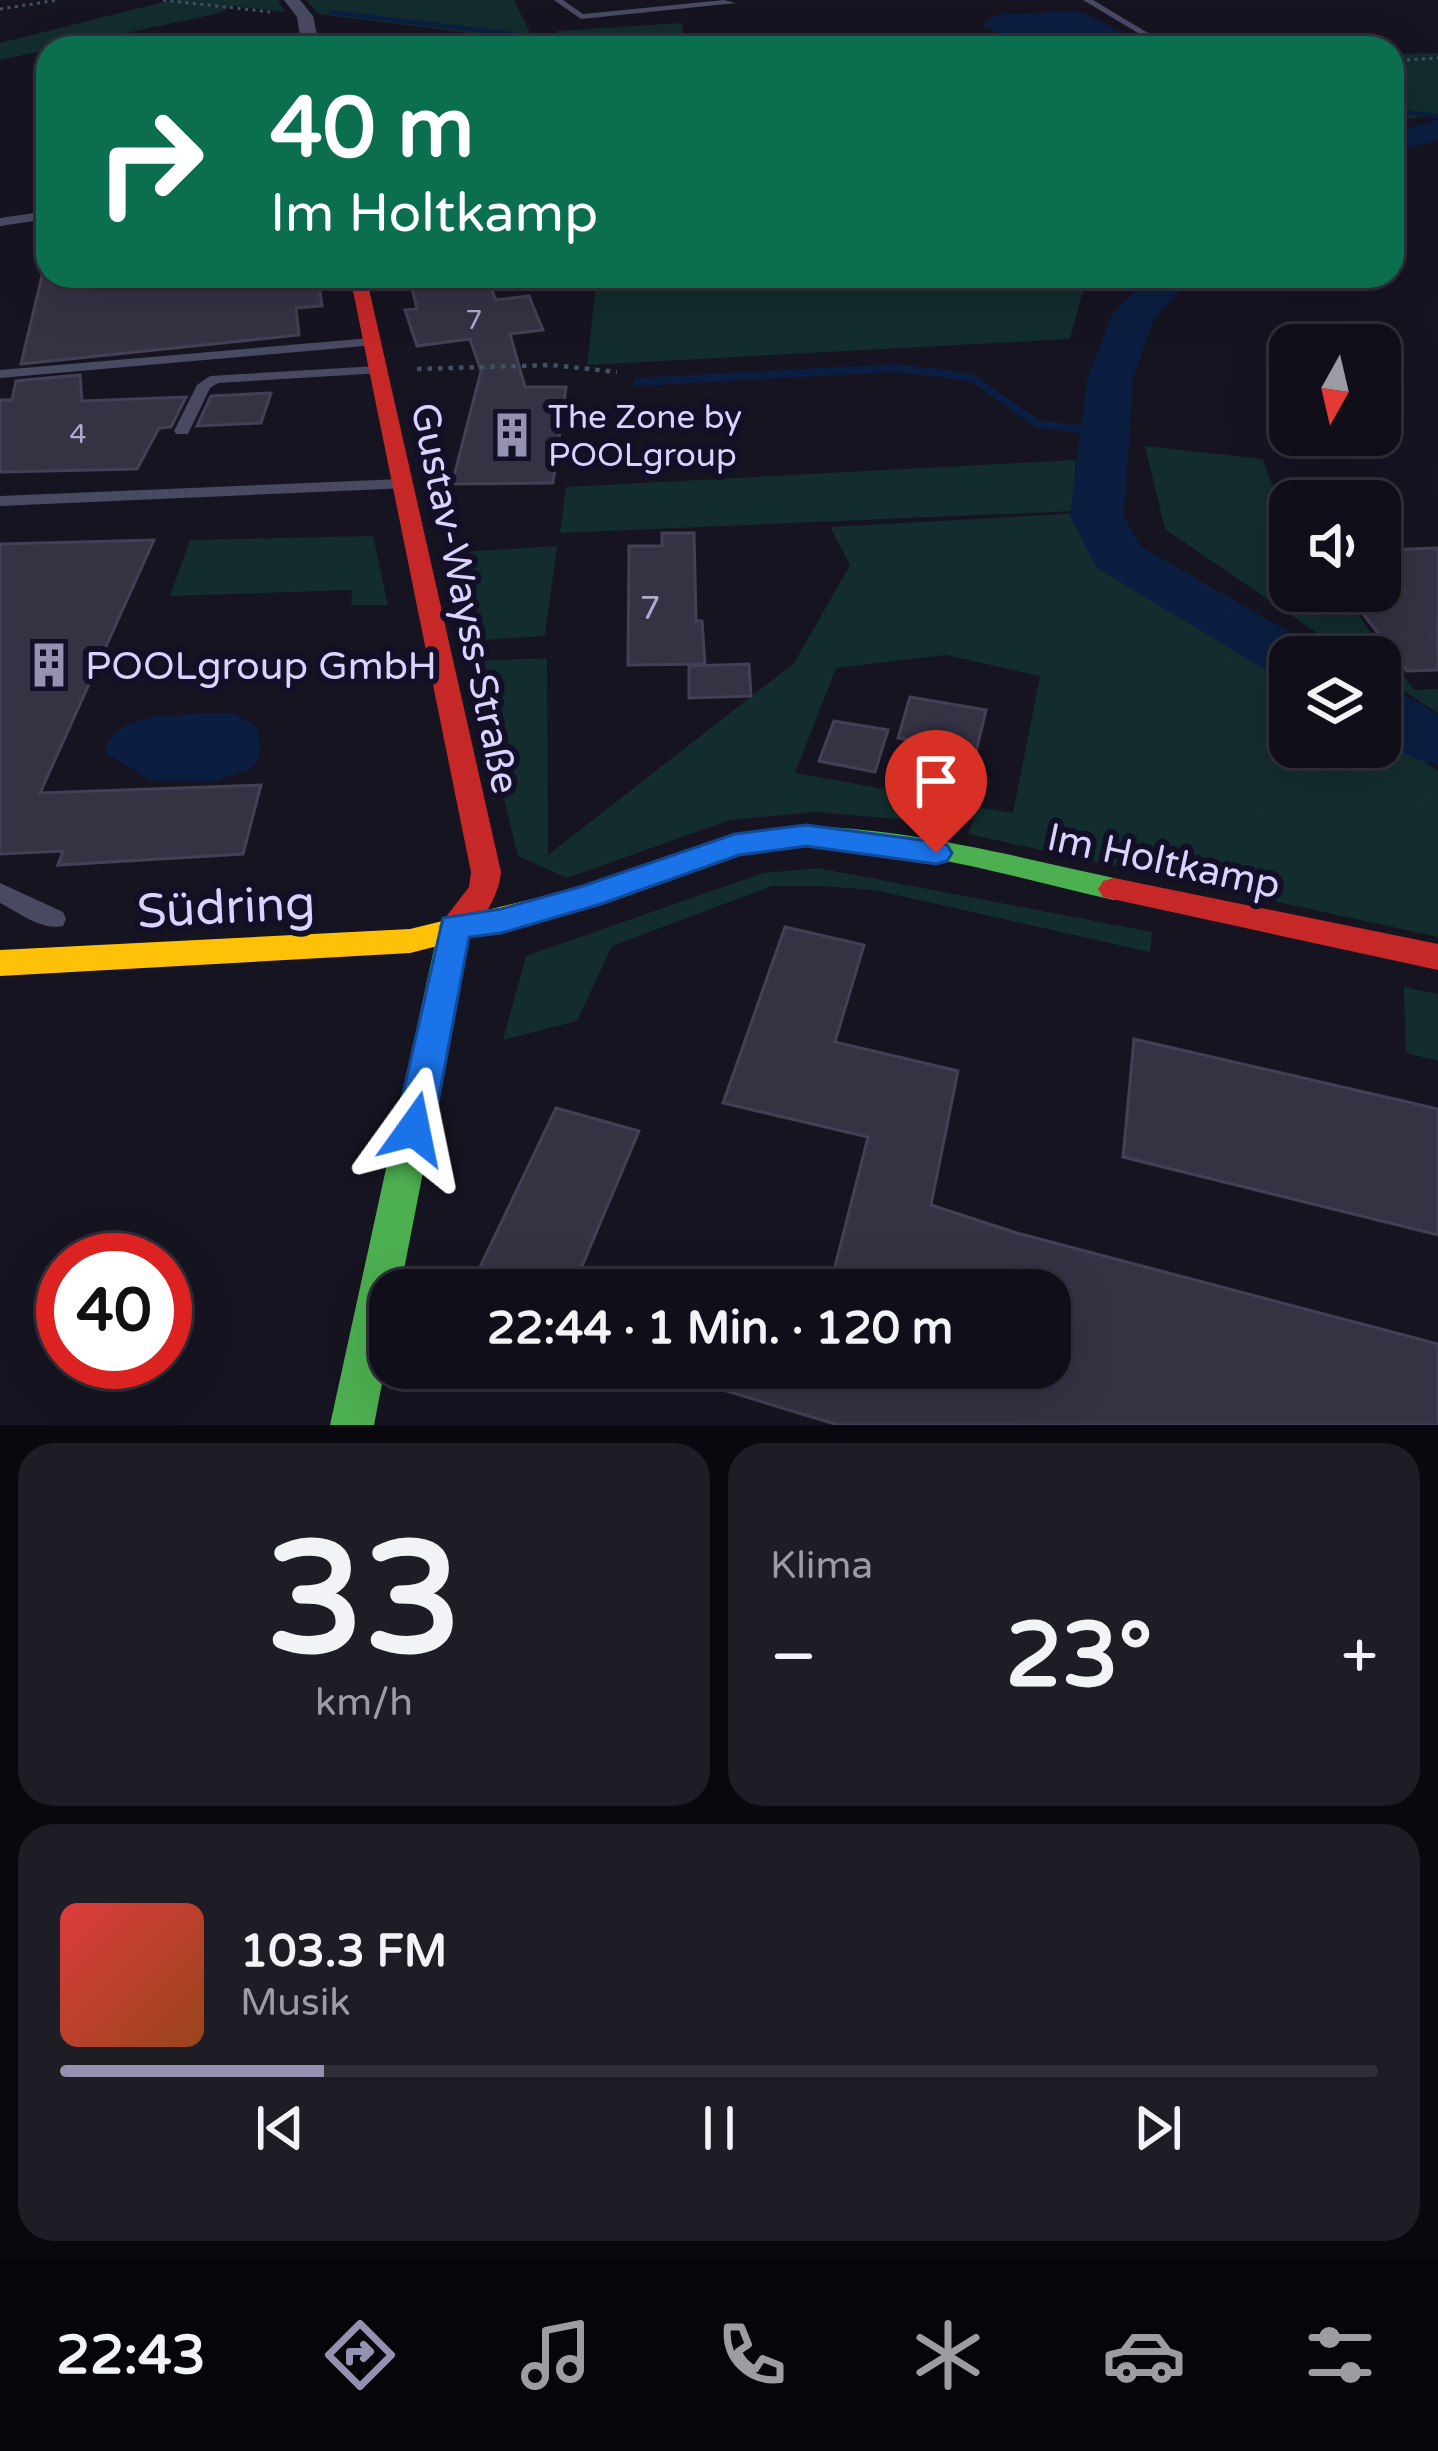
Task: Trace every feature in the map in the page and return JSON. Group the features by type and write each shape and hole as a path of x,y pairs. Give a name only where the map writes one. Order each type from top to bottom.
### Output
{"street":[{"path":"298,7 307,36"},
{"name":"Gustav-Wayss-Straße","path":"352,1425 455,926 484,890 486,872 360,288"},
{"name":"Im Holtkamp","path":"455,926 501,921 590,896 735,844 806,835 890,843 1438,957"},
{"name":"Südring","path":"0,963 410,941 455,926"}],"lane":[{"path":"558,0 581,17 732,2 728,0"},
{"path":"1087,0 1148,36"},
{"path":"0,222 36,217"},
{"path":"0,374 371,342"},
{"path":"182,430 204,385 215,379 377,370"},
{"path":"0,501 401,484"},
{"path":"0,892 54,919"}],"path":[{"path":"0,9 58,0"},
{"path":"163,0 298,7"},
{"path":"1404,60 1438,58"},
{"path":"377,370 552,365 616,372"}],"green space":[{"path":"171,0 278,0 285,12 233,6 220,13 112,36 36,36 36,52 0,60 0,43"},
{"path":"306,0 514,0 532,36 494,36 319,14"},
{"path":"682,23 684,36 558,36 556,31"},
{"path":"1438,53 1438,115 1404,119 1404,54"},
{"path":"596,288 1089,288 1082,294 1070,339 587,365"},
{"path":"1145,446 1263,459 1270,480 1269,600 1165,529"},
{"path":"1075,460 1075,511 560,533 566,487"},
{"path":"1084,513 1114,565 1269,660 1269,768 1401,768 1401,745 1438,771 1438,937 968,834 978,807 1013,813 1040,676 946,655 836,668 795,773 912,794 907,820 815,812 730,820 567,878 518,856 470,661 547,658 548,855 794,663 850,565 830,527"},
{"path":"373,536 388,605 351,605 352,590 170,596 190,540"},
{"path":"557,546 545,636 465,641 443,553"},
{"path":"1286,612 1356,612 1374,636 1321,636"},
{"path":"1401,673 1414,690 1438,689 1438,713 1401,689"},
{"path":"818,868 1152,932 1150,952 874,890 772,886 612,946 577,1021 503,1040 526,956 763,873"},
{"path":"1404,987 1438,994 1438,1061 1406,1053"}],"water":[{"path":"1085,13 1128,36 1004,36 982,25 996,15"},
{"path":"233,713 258,728 260,756 251,769 216,781 152,781 105,752 111,739 132,723"}],"building":[{"path":"39,288 320,288 322,306 296,308 299,335 21,364"},
{"path":"412,288 491,288 496,300 529,296 543,330 510,334 525,387 566,387 553,483 452,484 481,371 470,339 417,346 405,310 417,309"},
{"path":"80,375 82,401 186,397 171,427 159,428 137,469 0,472 0,400 12,400 16,381"},
{"path":"271,393 261,423 197,426 211,396"},
{"path":"662,533 694,533 696,621 702,621 705,664 628,665 629,546 662,546"},
{"name":"POOLgroup GmbH","path":"154,540 40,793 261,785 243,854 58,865 63,851 0,854 0,544"},
{"path":"1438,548 1438,670 1407,671 1401,663 1401,636 1380,636 1362,612 1401,612 1401,549"},
{"path":"749,664 751,696 689,698 689,666"},
{"path":"910,697 986,710 976,752 898,738"},
{"path":"834,721 888,730 875,772 819,761"},
{"path":"785,927 864,945 835,1042 958,1071 931,1205 1017,1233 1438,1344 1438,1425 838,1425 720,1389 1071,1389 1071,1269 834,1269 868,1137 723,1103"},
{"path":"1134,1039 1438,1109 1438,1235 1123,1157"},
{"path":"556,1108 639,1131 581,1269 479,1269"}],"waterway":[{"path":"331,12 526,36"},
{"path":"1404,112 1438,116"},
{"path":"1404,139 1438,130"},
{"path":"1161,288 1134,313 1110,379 1097,516 1117,556 1269,646"},
{"path":"637,382 892,368 942,373 972,378 1038,424 1105,432"},
{"path":"1401,721 1438,743"}],"traffic: fast":[{"path":"593,895 710,851 795,836 933,848 1114,889"},
{"path":"352,1425 455,926"}],"traffic: slow":[{"path":"0,963 410,941 593,895"}],"traffic: jam":[{"path":"361,288 486,872 484,890 455,926"},
{"path":"1114,889 1438,957"}],"place":[{"name":"The Zone by POOLgroup","path":"512,435"},
{"name":"POOLgroup GmbH","path":"49,665"}],"route":[{"path":"414,1129 455,926 501,921 590,896 735,844 806,835 936,853"}]}
